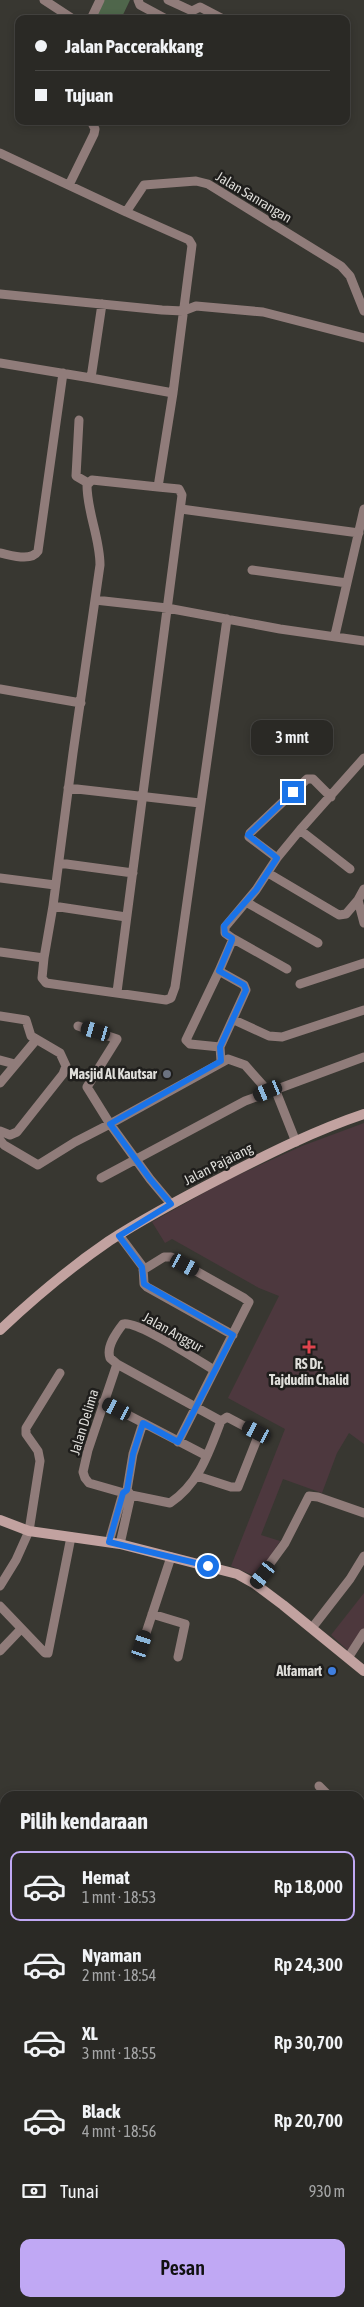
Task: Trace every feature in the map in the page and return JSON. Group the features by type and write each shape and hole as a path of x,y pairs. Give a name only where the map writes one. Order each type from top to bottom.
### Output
{"main road":[{"name":"Jalan Pajaiang","path":"0,1330 69,1272 119,1236 171,1204 296,1142 364,1114"},
{"path":"0,1520 29,1531 120,1544 226,1570 255,1584 364,1671"}],"street":[{"path":"44,0 67,15"},
{"path":"93,15 100,0"},
{"path":"138,0 140,5 159,15"},
{"path":"168,0 190,15 200,7 215,15"},
{"path":"69,185 94,134 96,129 94,125"},
{"path":"0,153 189,240 192,249 173,393 158,487"},
{"name":"Jalan Sanrangan","path":"126,212 144,185 196,181 208,184 341,266 350,276 364,311"},
{"path":"0,294 101,307"},
{"path":"0,299 101,307 183,311 196,306 263,312 364,338"},
{"path":"91,378 101,307"},
{"path":"0,363 173,393"},
{"path":"0,553 29,557 38,551 63,373"},
{"path":"79,420 76,476 88,483"},
{"path":"88,483 92,480 158,487 180,490 182,495 117,992"},
{"path":"88,483 89,513 100,558 56,885 44,958 42,978 44,982 166,1000 174,994 227,619"},
{"path":"335,635 364,508"},
{"path":"181,509 359,533"},
{"path":"252,570 348,583"},
{"path":"95,600 167,608 364,641"},
{"path":"0,689 81,702"},
{"path":"287,968 225,934 224,926 246,902 277,858 300,830 364,759"},
{"path":"277,858 249,837 250,833 307,778 313,779 331,797"},
{"path":"68,788 142,798 200,803"},
{"path":"300,830 350,869"},
{"path":"58,864 133,872"},
{"path":"268,872 339,915 346,914 358,900 364,889"},
{"path":"0,878 56,885"},
{"path":"358,900 364,922"},
{"path":"246,902 318,943"},
{"path":"53,906 126,917"},
{"path":"220,1047 190,1044 186,1040 219,971 232,938"},
{"path":"0,952 44,958"},
{"path":"300,984 364,963"},
{"path":"219,971 246,988 246,994 220,1047 221,1061"},
{"path":"234,1020 269,1036 282,1037 364,1010"},
{"path":"0,1016 26,1020 29,1033 36,1040 60,1053 65,1062 65,1070 17,1132 10,1135 0,1132"},
{"path":"78,1026 117,1039 87,1087 110,1124 171,1204"},
{"path":"0,1083 36,1040"},
{"path":"101,1178 236,1105 271,1090 364,1057"},
{"path":"1,1146 38,1165 75,1142 221,1061 231,1058 245,1065 271,1090 296,1142"},
{"path":"0,1060 15,1064"},
{"path":"119,1236 143,1270 144,1284 147,1287 233,1335"},
{"path":"143,1270 164,1257 171,1257 248,1300 249,1306 178,1442"},
{"name":"Jalan Anggur","path":"117,1364 110,1358 108,1353 110,1344 120,1328 126,1323 135,1326 214,1370"},
{"path":"117,1364 221,1421"},
{"name":"Jalan Delima","path":"117,1364 88,1450 84,1472 85,1478 90,1483 127,1493"},
{"path":"0,1586 16,1560 29,1531 40,1456 26,1434 26,1428 60,1373"},
{"path":"103,1402 207,1456"},
{"path":"127,1493 167,1504 173,1501 197,1476 221,1421 227,1417 257,1432 259,1435 241,1484 235,1488 197,1476"},
{"path":"120,1544 133,1454 143,1423"},
{"path":"109,1542 127,1493"},
{"path":"255,1584 286,1543 308,1496 318,1497 364,1513"},
{"path":"0,1606 45,1653 48,1653 70,1537"},
{"path":"312,1628 350,1579 364,1556"},
{"path":"142,1645 171,1557"},
{"path":"152,1614 185,1624 178,1657"},
{"path":"0,1651 21,1629"},
{"path":"348,1658 364,1633"},
{"path":"319,1786 324,1791"}],"shaded area":[{"name":"RS Dr. Tajdudin Chalid","path":"364,1123 364,1444 349,1433 337,1453 322,1493 283,1479 261,1535 280,1541 257,1577 231,1566 285,1429 228,1398 279,1296 259,1288 172,1239 165,1243 152,1222 225,1181 302,1146"},
{"path":"364,1593 364,1642 354,1656 331,1635"}],"green space":[{"path":"103,0 130,0 123,15 95,15"}],"place":[{"name":"Masjid Al Kautsar","path":"167,1074"},
{"name":"RS Dr. Tajdudin Chalid","path":"309,1347"},
{"name":"Alfamart","path":"332,1671"}],"route":[{"path":"208,1566 109,1542 123,1493 127,1490 131,1462 143,1423 178,1442 233,1335 144,1284 142,1267 119,1236 171,1204 150,1179 110,1124 221,1061 220,1047 246,994 244,985 219,971 232,940 232,938 225,934 224,926 256,890 277,858 248,835 293,792"}]}
